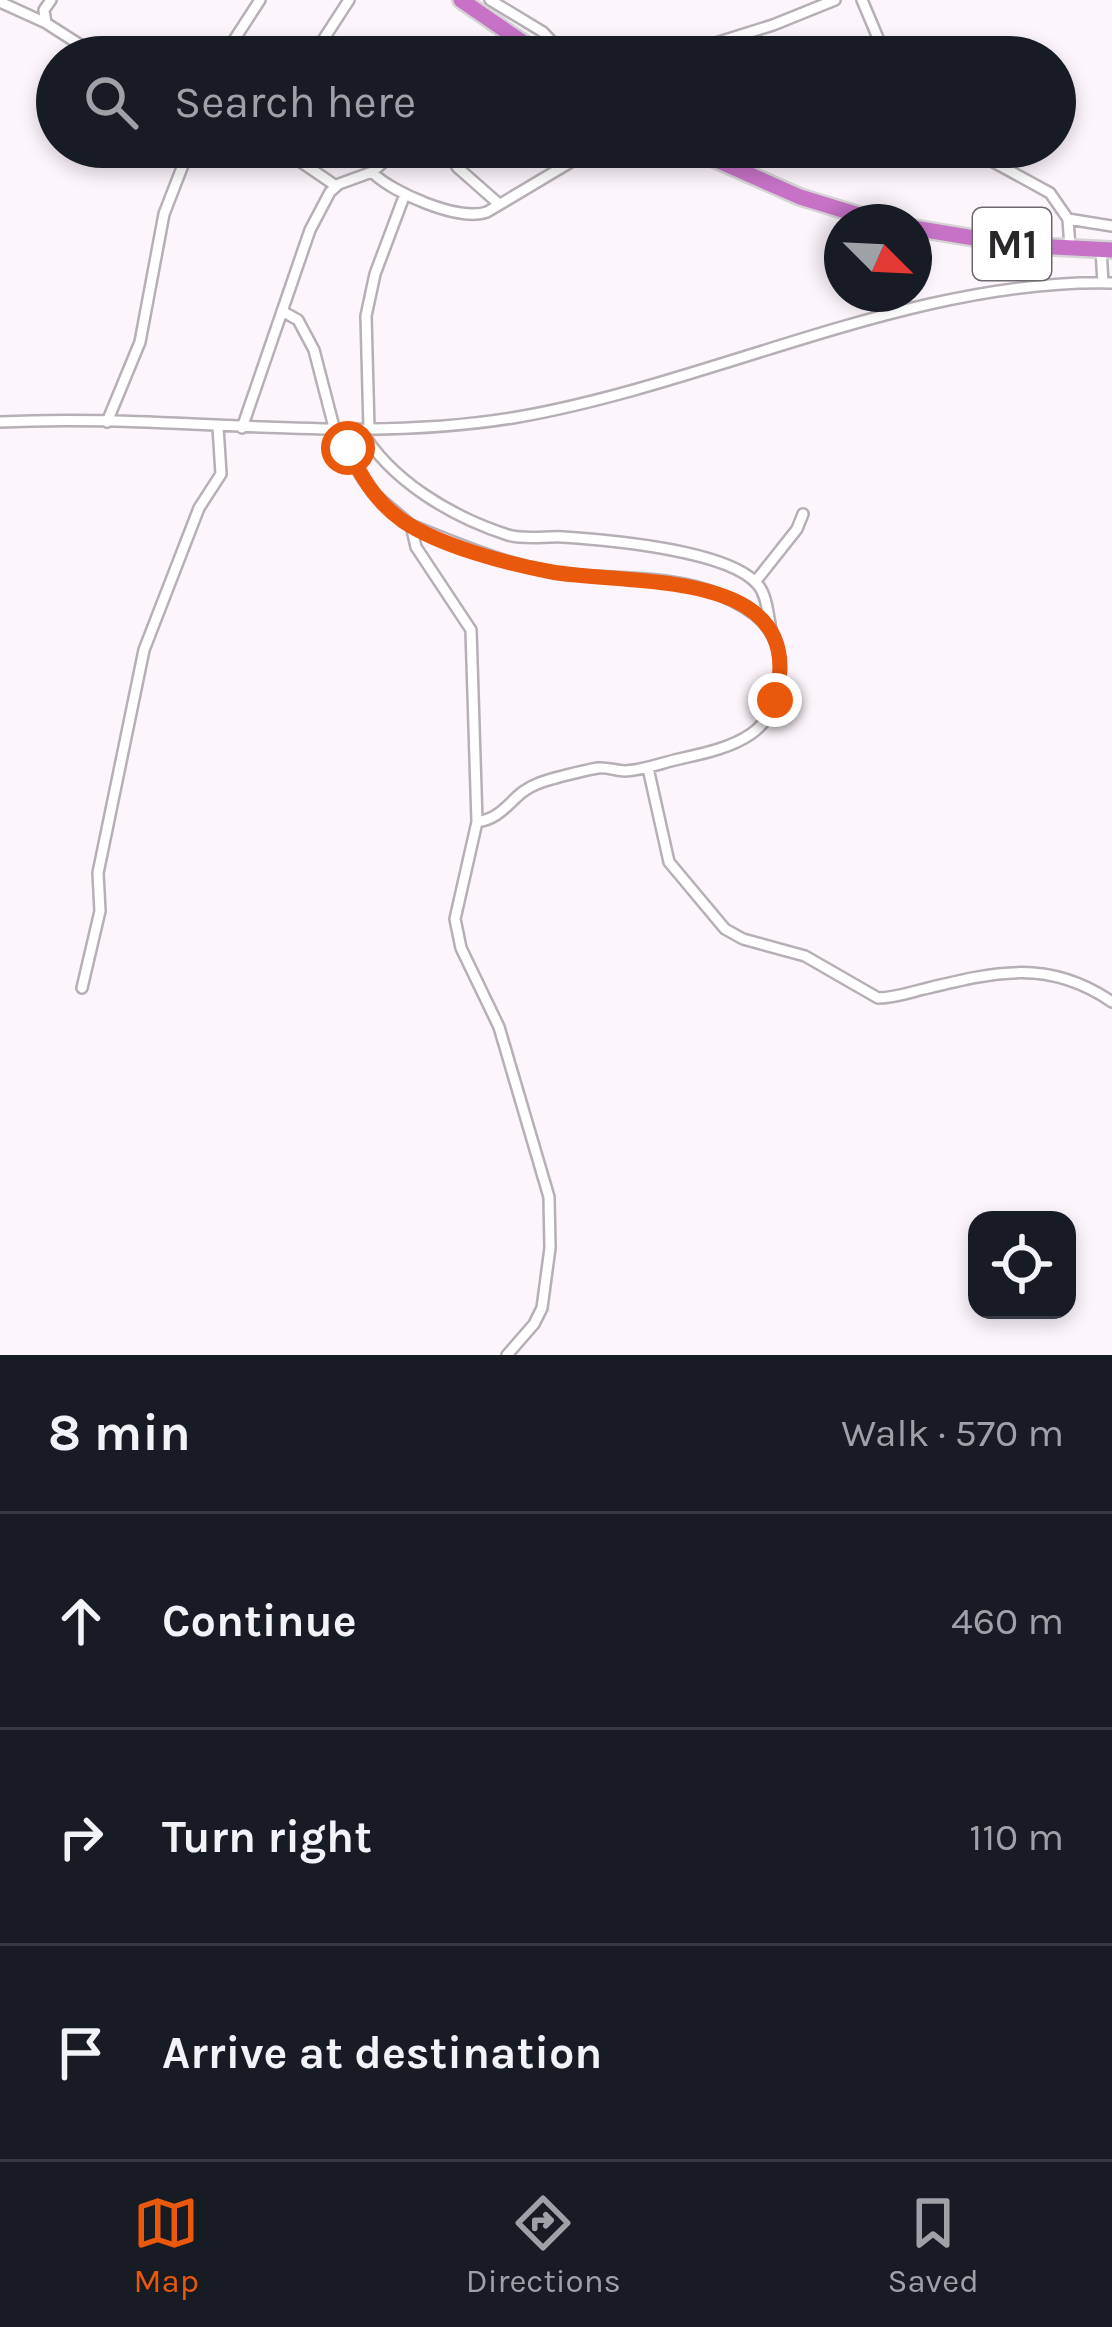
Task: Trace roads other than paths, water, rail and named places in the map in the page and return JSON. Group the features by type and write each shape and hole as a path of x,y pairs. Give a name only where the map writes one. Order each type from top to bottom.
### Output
{"highway":[{"path":"461,0 513,36"},
{"path":"734,168 824,204"},
{"name":"M1","path":"932,231 1016,244 1107,250"}],"street":[{"path":"46,23 44,10 51,0"},
{"path":"237,36 260,0"},
{"path":"326,36 349,0"},
{"path":"490,0 547,36"},
{"path":"739,36 836,0"},
{"path":"862,0 877,36"},
{"path":"0,2 66,36"},
{"path":"106,422 140,342 164,214 182,168"},
{"path":"310,168 336,186"},
{"path":"242,428 310,230 336,186 377,168"},
{"path":"458,168 499,204"},
{"path":"372,172 385,185 472,217 560,168"},
{"path":"1005,168 1050,193 1068,219 1070,248"},
{"path":"405,194 375,274 366,316 365,429 394,473 458,512 513,537 576,538 690,553 741,572 755,582 780,665 779,685 759,728 723,751 648,768 622,772 599,768 539,782 496,818 477,822"},
{"path":"1068,219 1112,226"},
{"path":"0,422 335,431 457,425 538,413 938,304 1107,283 1107,250"},
{"path":"282,311 298,320 314,350 335,431 373,494 411,525 525,566 598,579 704,588 742,605 771,629"},
{"path":"82,988 100,910 98,873 144,650 199,508 221,474 218,427"},
{"path":"755,582 797,529 803,514"},
{"path":"411,525 416,547 471,630 477,822 455,920 461,948 499,1027 549,1197 550,1248 542,1308 507,1355"},
{"path":"648,768 669,862 734,935 806,956 878,998 979,977 1041,972 1084,983 1112,1002"}]}
